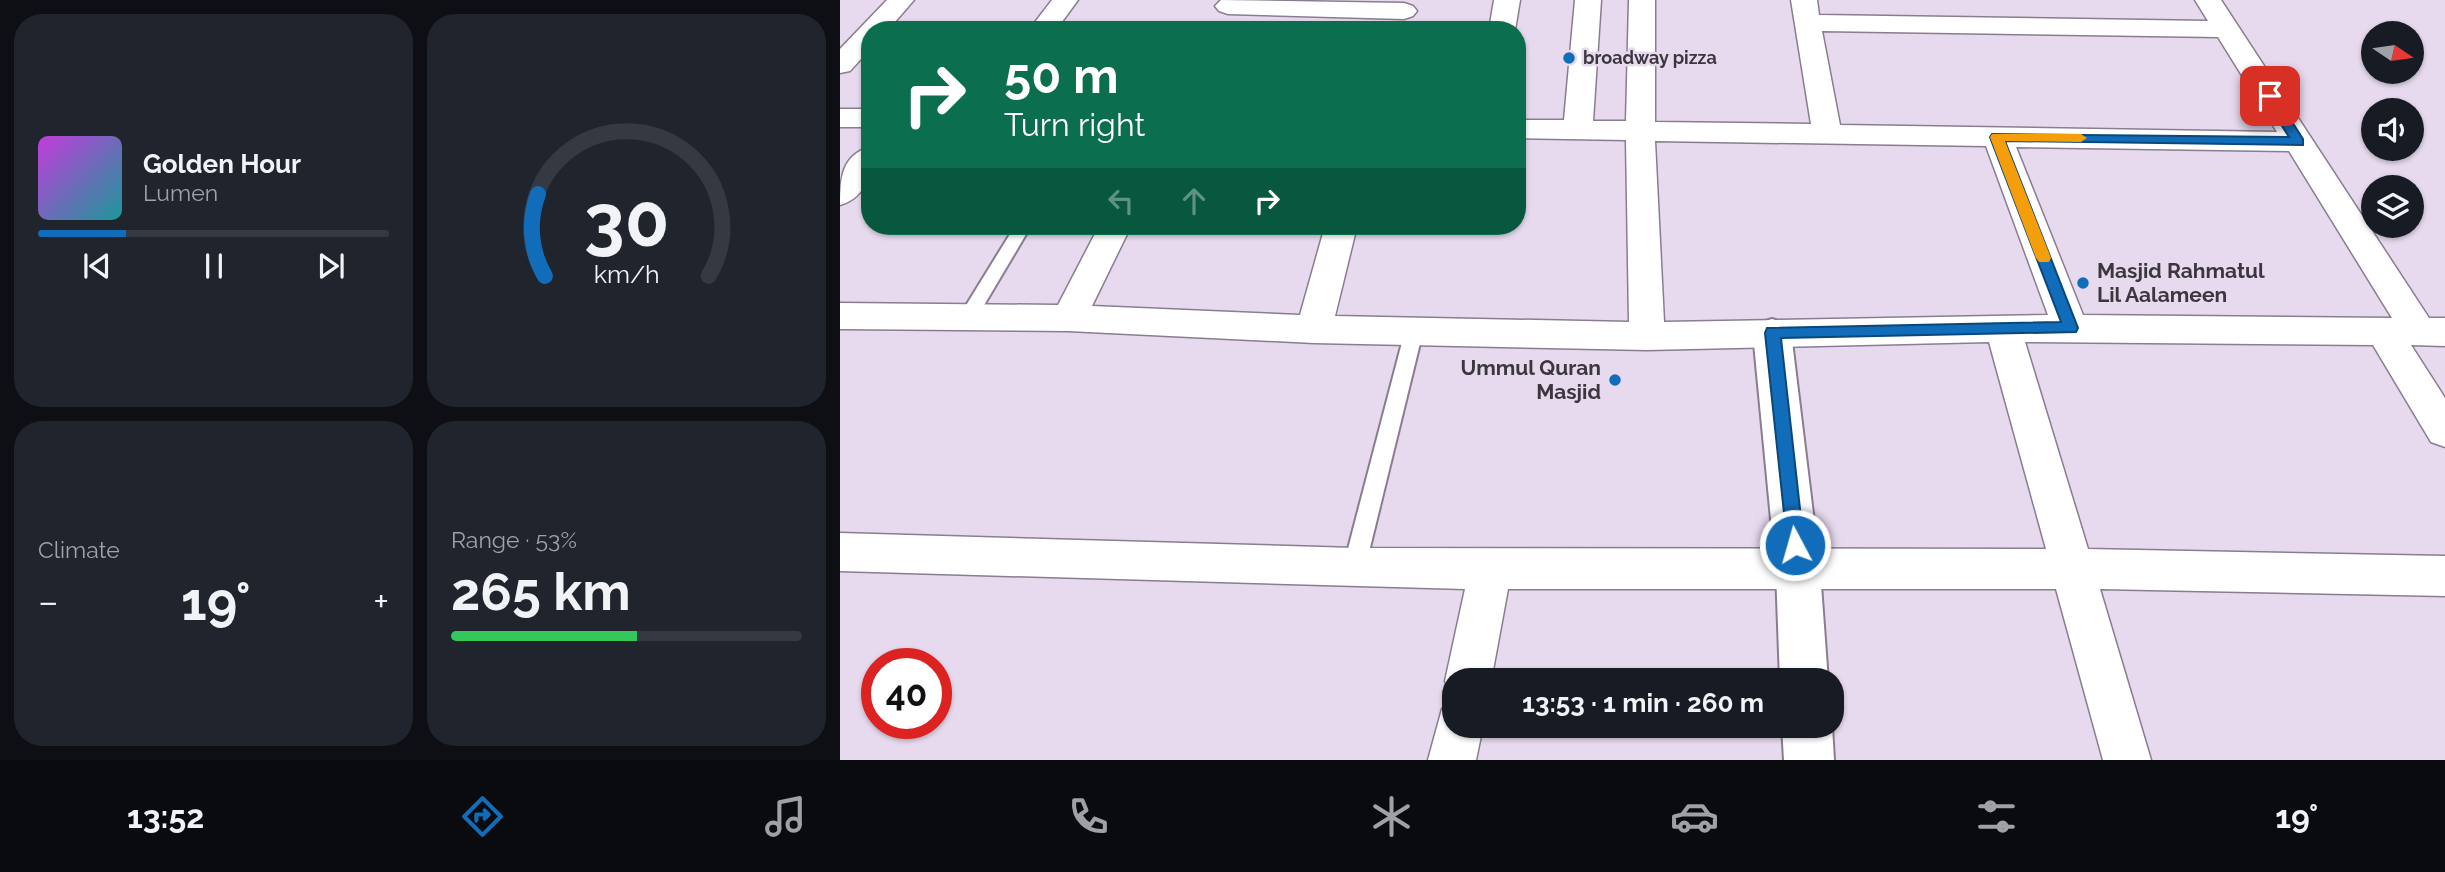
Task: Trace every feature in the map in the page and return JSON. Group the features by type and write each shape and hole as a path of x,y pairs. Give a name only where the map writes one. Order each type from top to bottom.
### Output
{"street":[{"path":"882,21 901,0"},
{"path":"1049,21 1065,0"},
{"path":"1504,21 1507,0"},
{"path":"1578,130 1588,0"},
{"path":"1642,0 1640,131 1647,336"},
{"path":"2208,0 2298,142 2432,332"},
{"path":"1220,21 1229,3 1403,14"},
{"path":"1827,134 1806,11 2226,29"},
{"path":"840,65 861,43"},
{"path":"840,118 861,118"},
{"path":"1526,129 2298,142"},
{"path":"1997,137 2071,328"},
{"path":"840,194 861,168"},
{"path":"1068,318 1110,235"},
{"path":"1314,329 1339,235"},
{"path":"840,316 1068,318 1314,329 1647,336 2003,327 2432,332"},
{"path":"2003,327 2127,760"},
{"path":"2384,331 2445,431"},
{"path":"1772,333 1798,571 1803,668"},
{"path":"840,552 1354,568 1798,571 2071,569 2445,576"},
{"path":"1471,668 1490,570"},
{"path":"1452,760 1457,738"},
{"path":"1808,738 1809,760"}],"lane":[{"path":"968,317 1018,235"},
{"path":"1354,568 1414,331"}],"slow traffic":[{"path":"2044,258 1997,137 2081,138"}],"place":[{"name":"broadway pizza","path":"1569,58"},
{"name":"Masjid Rahmatul Lil Aalameen","path":"2083,283"},
{"name":"Ummul Quran Masjid","path":"1615,380"}],"route":[{"path":"1795,545 1772,333 2003,327 2071,328 1997,137 2298,142 2270,96"}]}
